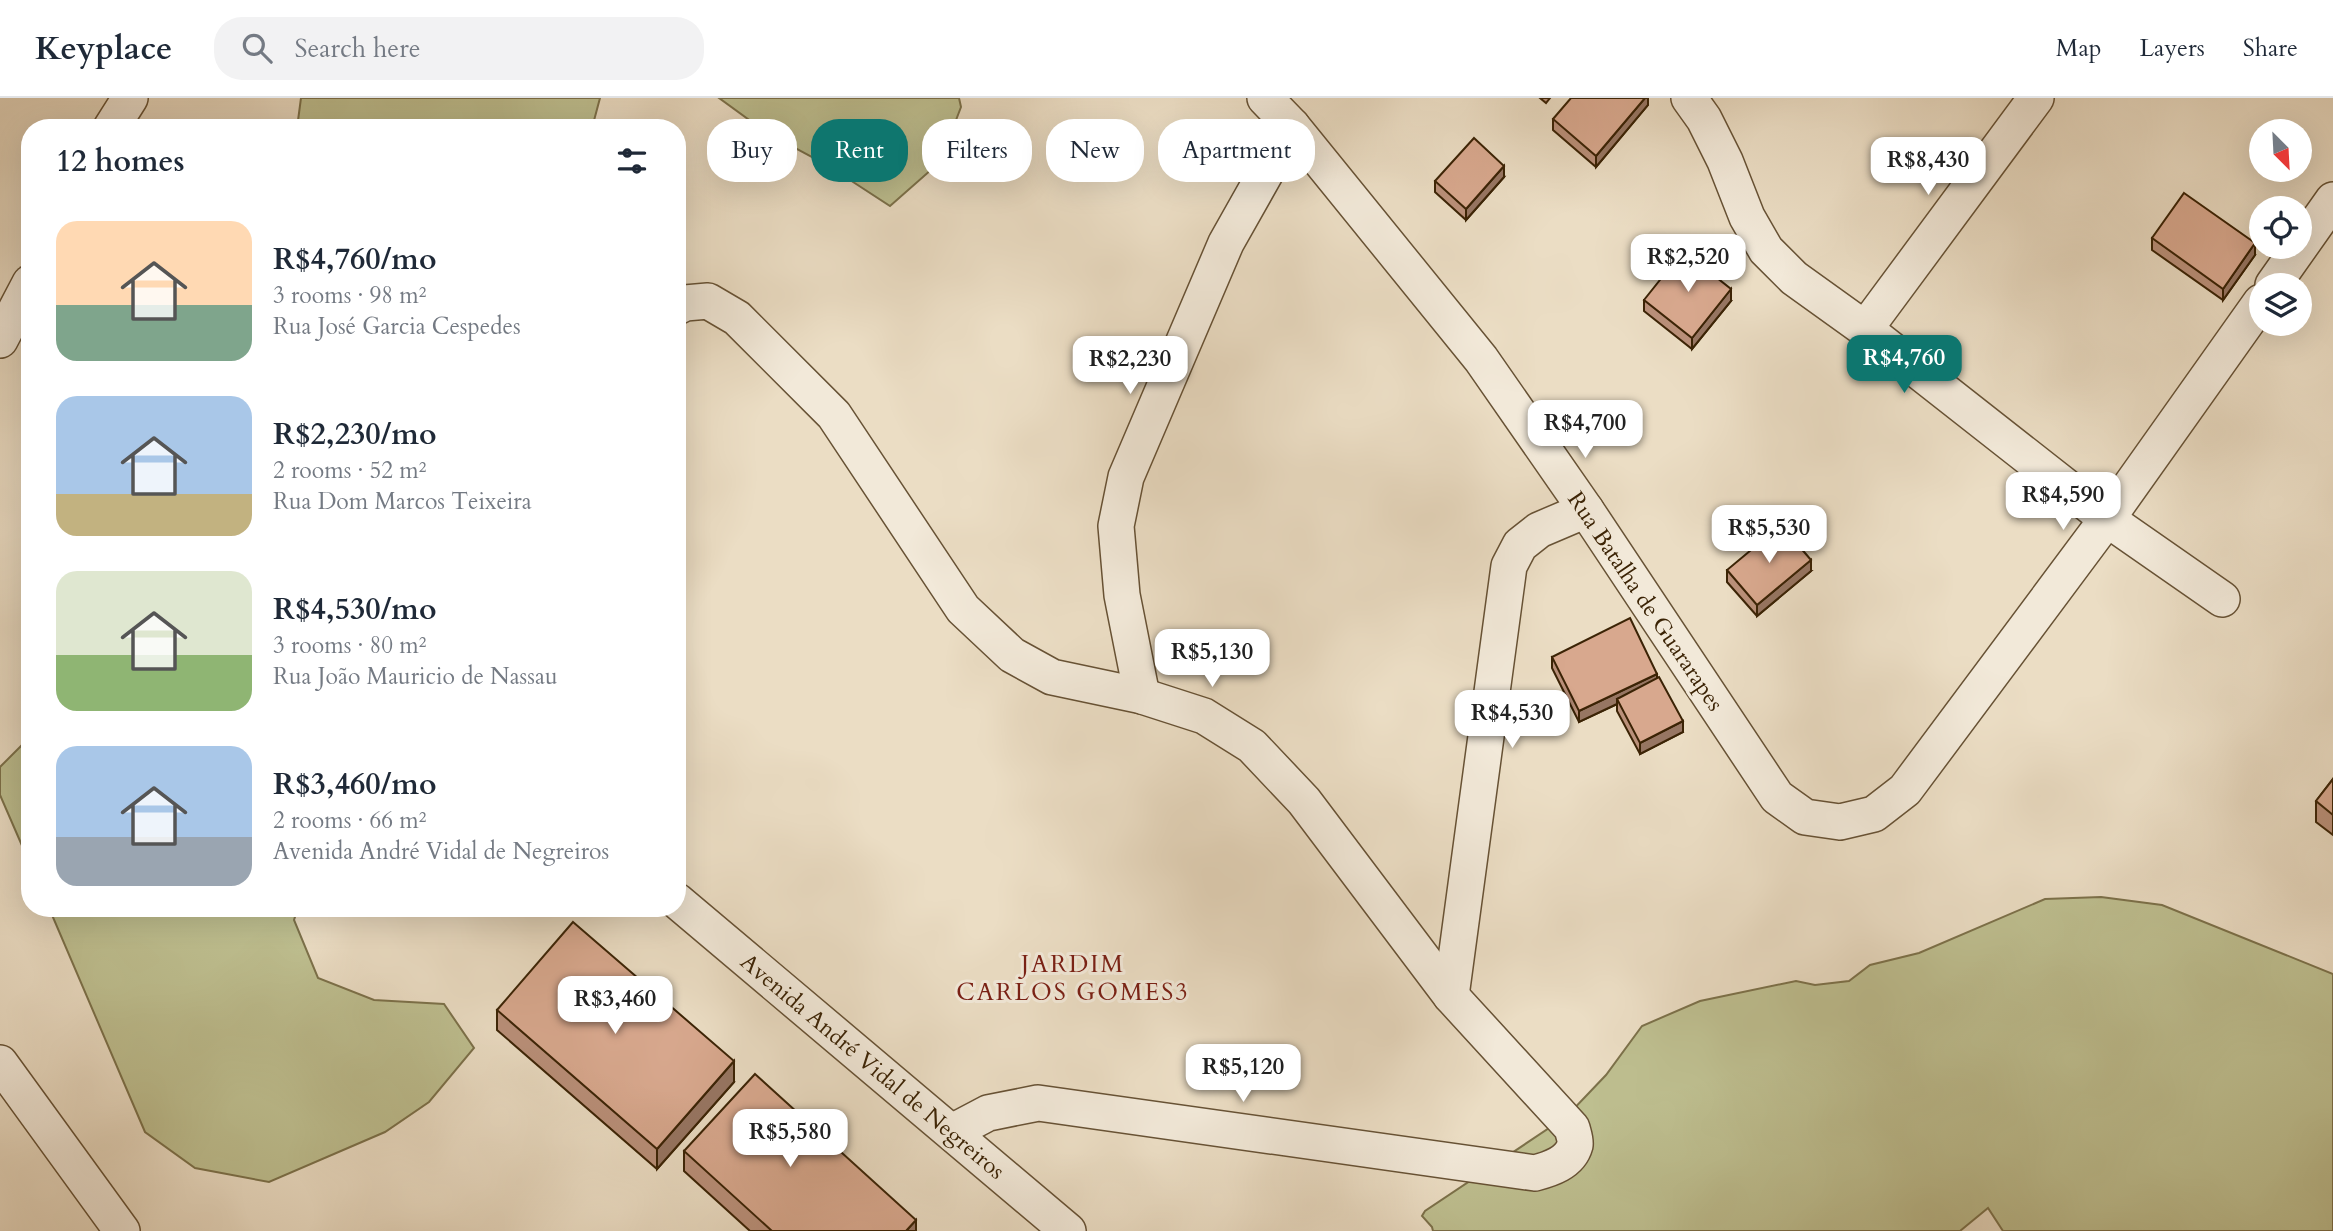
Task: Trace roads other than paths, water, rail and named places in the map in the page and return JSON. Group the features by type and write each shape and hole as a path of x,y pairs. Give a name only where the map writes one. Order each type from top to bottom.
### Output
{"street":[{"path":"117,119 130,98"},
{"name":"Rua Batalha de Guararapes","path":"1265,98 1285,119"},
{"path":"1689,98 1704,119 1747,217 1766,250 1794,278 1865,329 2107,519 2222,599"},
{"path":"1865,329 2036,98"},
{"name":"Rua Batalha de Guararapes","path":"1315,154 1481,359 1586,510 1777,797 1805,817 1840,822 1874,814 1905,790 2107,519 2249,319"},
{"path":"1142,696 1122,595 1116,526 1126,477 1226,243 1260,182"},
{"path":"2281,273 2333,200"},
{"path":"0,340 21,299"},
{"path":"686,303 708,300 737,318 834,415 962,609 1012,655 1052,677 1142,696 1204,716 1252,746 1304,801 1451,996 1572,1128 1575,1144 1567,1157 1554,1168 1535,1173 1038,1103 988,1113 952,1132"},
{"path":"1451,996 1509,566 1520,545 1539,530 1586,510"},
{"name":"Avenida André Vidal de Negreiros","path":"686,909 1068,1231"},
{"path":"0,1063 122,1231"}],"district":[{"name":"JARDIM CARLOS GOMES3","path":"1073,978"}]}
